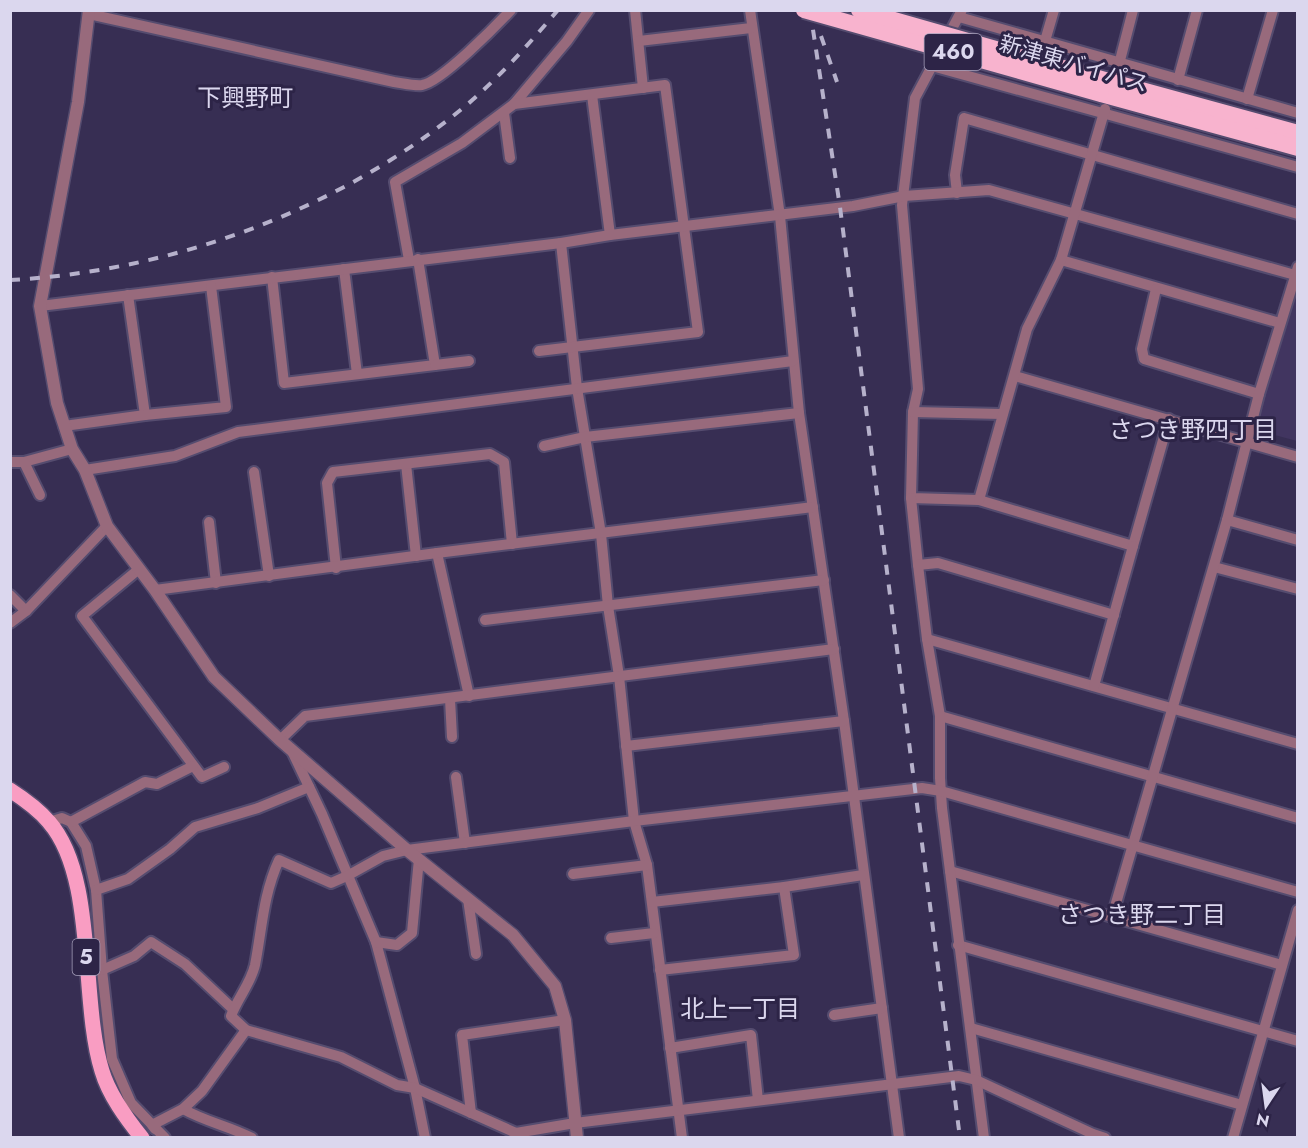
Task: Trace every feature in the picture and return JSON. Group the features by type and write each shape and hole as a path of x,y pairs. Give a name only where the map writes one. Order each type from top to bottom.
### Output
{"highway":[{"name":"新津東バイパス","path":"804,10 1108,89 1298,133"},
{"name":"新津東バイパス","path":"859,10 1298,148"}],"main road":[{"name":"5","path":"10,790 49,822 63,842 72,864 80,900 94,1034 102,1072 114,1100 142,1137"}],"street":[{"path":"511,10 485,37 441,75 423,85 394,82 89,12 78,102 40,306 57,403 64,426 72,449 86,470 107,526 155,590 214,677 285,744 407,850 513,935 555,986 565,1020 577,1137"},
{"path":"435,365 414,260 395,182 462,143 504,113 567,41 589,10"},
{"path":"636,10 643,88"},
{"path":"750,10 780,216 799,412 844,721 899,1137"},
{"path":"1045,41 1054,10"},
{"path":"979,500 1027,329 1061,260 1108,89 1133,10"},
{"path":"1178,80 1197,10"},
{"path":"1247,99 1273,10"},
{"path":"984,1137 958,945 941,791 940,716 927,639 911,498 913,412 918,389 902,205 915,98 961,14 1045,41 1108,89 1298,167"},
{"path":"639,41 752,28"},
{"path":"932,66 1108,89 1178,80 1298,113"},
{"path":"514,104 665,85 698,332 539,351"},
{"path":"592,95 610,235"},
{"path":"504,113 510,158"},
{"path":"957,193 955,175 964,118 1298,214"},
{"path":"40,306 780,216 904,196 989,190 1296,272 1259,394 1214,567 1171,708 1112,917"},
{"path":"561,243 578,388 601,534 608,606 619,676 634,821 646,865 652,902 654,933 682,1137"},
{"path":"1061,260 1280,323"},
{"path":"344,269 357,374"},
{"path":"272,277 284,383 469,361"},
{"path":"64,426 226,407 211,286"},
{"path":"1156,289 1142,349 1144,359 1259,394"},
{"path":"128,295 146,415"},
{"path":"86,470 175,456 238,432 793,361"},
{"path":"1015,376 1298,456"},
{"path":"544,446 585,437 799,412"},
{"path":"913,412 1002,414"},
{"path":"1094,686 1169,420"},
{"path":"10,462 24,462 72,449"},
{"path":"336,568 327,483 333,472 490,454 504,462 512,544"},
{"path":"24,462 40,495"},
{"path":"406,464 416,556"},
{"path":"254,472 268,576"},
{"path":"911,498 979,500 1133,546"},
{"path":"155,590 813,507"},
{"path":"1227,520 1298,540"},
{"path":"209,522 216,583"},
{"path":"10,623 26,611 107,526"},
{"path":"437,553 469,696"},
{"path":"918,565 938,563 1114,615"},
{"path":"1214,567 1298,589"},
{"path":"139,569 82,616 202,777 224,767"},
{"path":"485,620 824,580"},
{"path":"10,594 26,611"},
{"path":"927,639 1298,744"},
{"path":"285,744 305,716 834,649"},
{"path":"450,699 452,737"},
{"path":"940,716 1298,818"},
{"path":"626,746 844,721"},
{"path":"285,744 309,787 376,942 415,1088 425,1137"},
{"path":"71,822 145,782 157,784 194,766"},
{"path":"456,777 465,843"},
{"path":"96,890 128,879 170,849 195,827 258,808 309,787"},
{"path":"1105,1137 1093,1134 976,1080 959,1076 516,1132 415,1088 397,1085 341,1057 246,1030 231,1016 254,968 270,880 279,860 331,883 383,856 407,850 915,789 941,791 1298,892"},
{"path":"49,822 62,818 71,822 86,846 96,890 112,1059 131,1103 165,1137"},
{"path":"376,942 397,945 412,933 419,859"},
{"path":"573,874 646,865"},
{"path":"950,871 1282,965"},
{"path":"652,902 784,887 863,875"},
{"path":"660,970 794,954 784,887"},
{"path":"468,899 476,954"},
{"path":"1233,1137 1298,910"},
{"path":"611,938 654,933"},
{"path":"102,970 134,956 151,942 185,964 233,1010"},
{"path":"958,945 1298,1041"},
{"path":"834,1015 882,1008"},
{"path":"471,1113 462,1035 565,1020"},
{"path":"970,1028 1242,1105"},
{"path":"152,1125 183,1109 202,1091 246,1030"},
{"path":"670,1048 751,1035 758,1100"},
{"path":"183,1109 201,1119 235,1129 252,1137"},
{"path":"152,1125 159,1137"}],"shaded area":[{"path":"1297,286 1297,441 1260,431 1256,427"}],"railway":[{"path":"10,280 71,274 132,264 192,249 250,229 307,205 362,177 414,145 463,108 501,73 558,10"},
{"path":"810,10 840,207 960,1138"},
{"path":"821,36 837,82"}],"district":[{"name":"下興野町","path":"245,97"},
{"name":"さつき野四丁目","path":"1193,429"},
{"name":"さつき野二丁目","path":"1142,914"},
{"name":"北上一丁目","path":"740,1008"}]}
